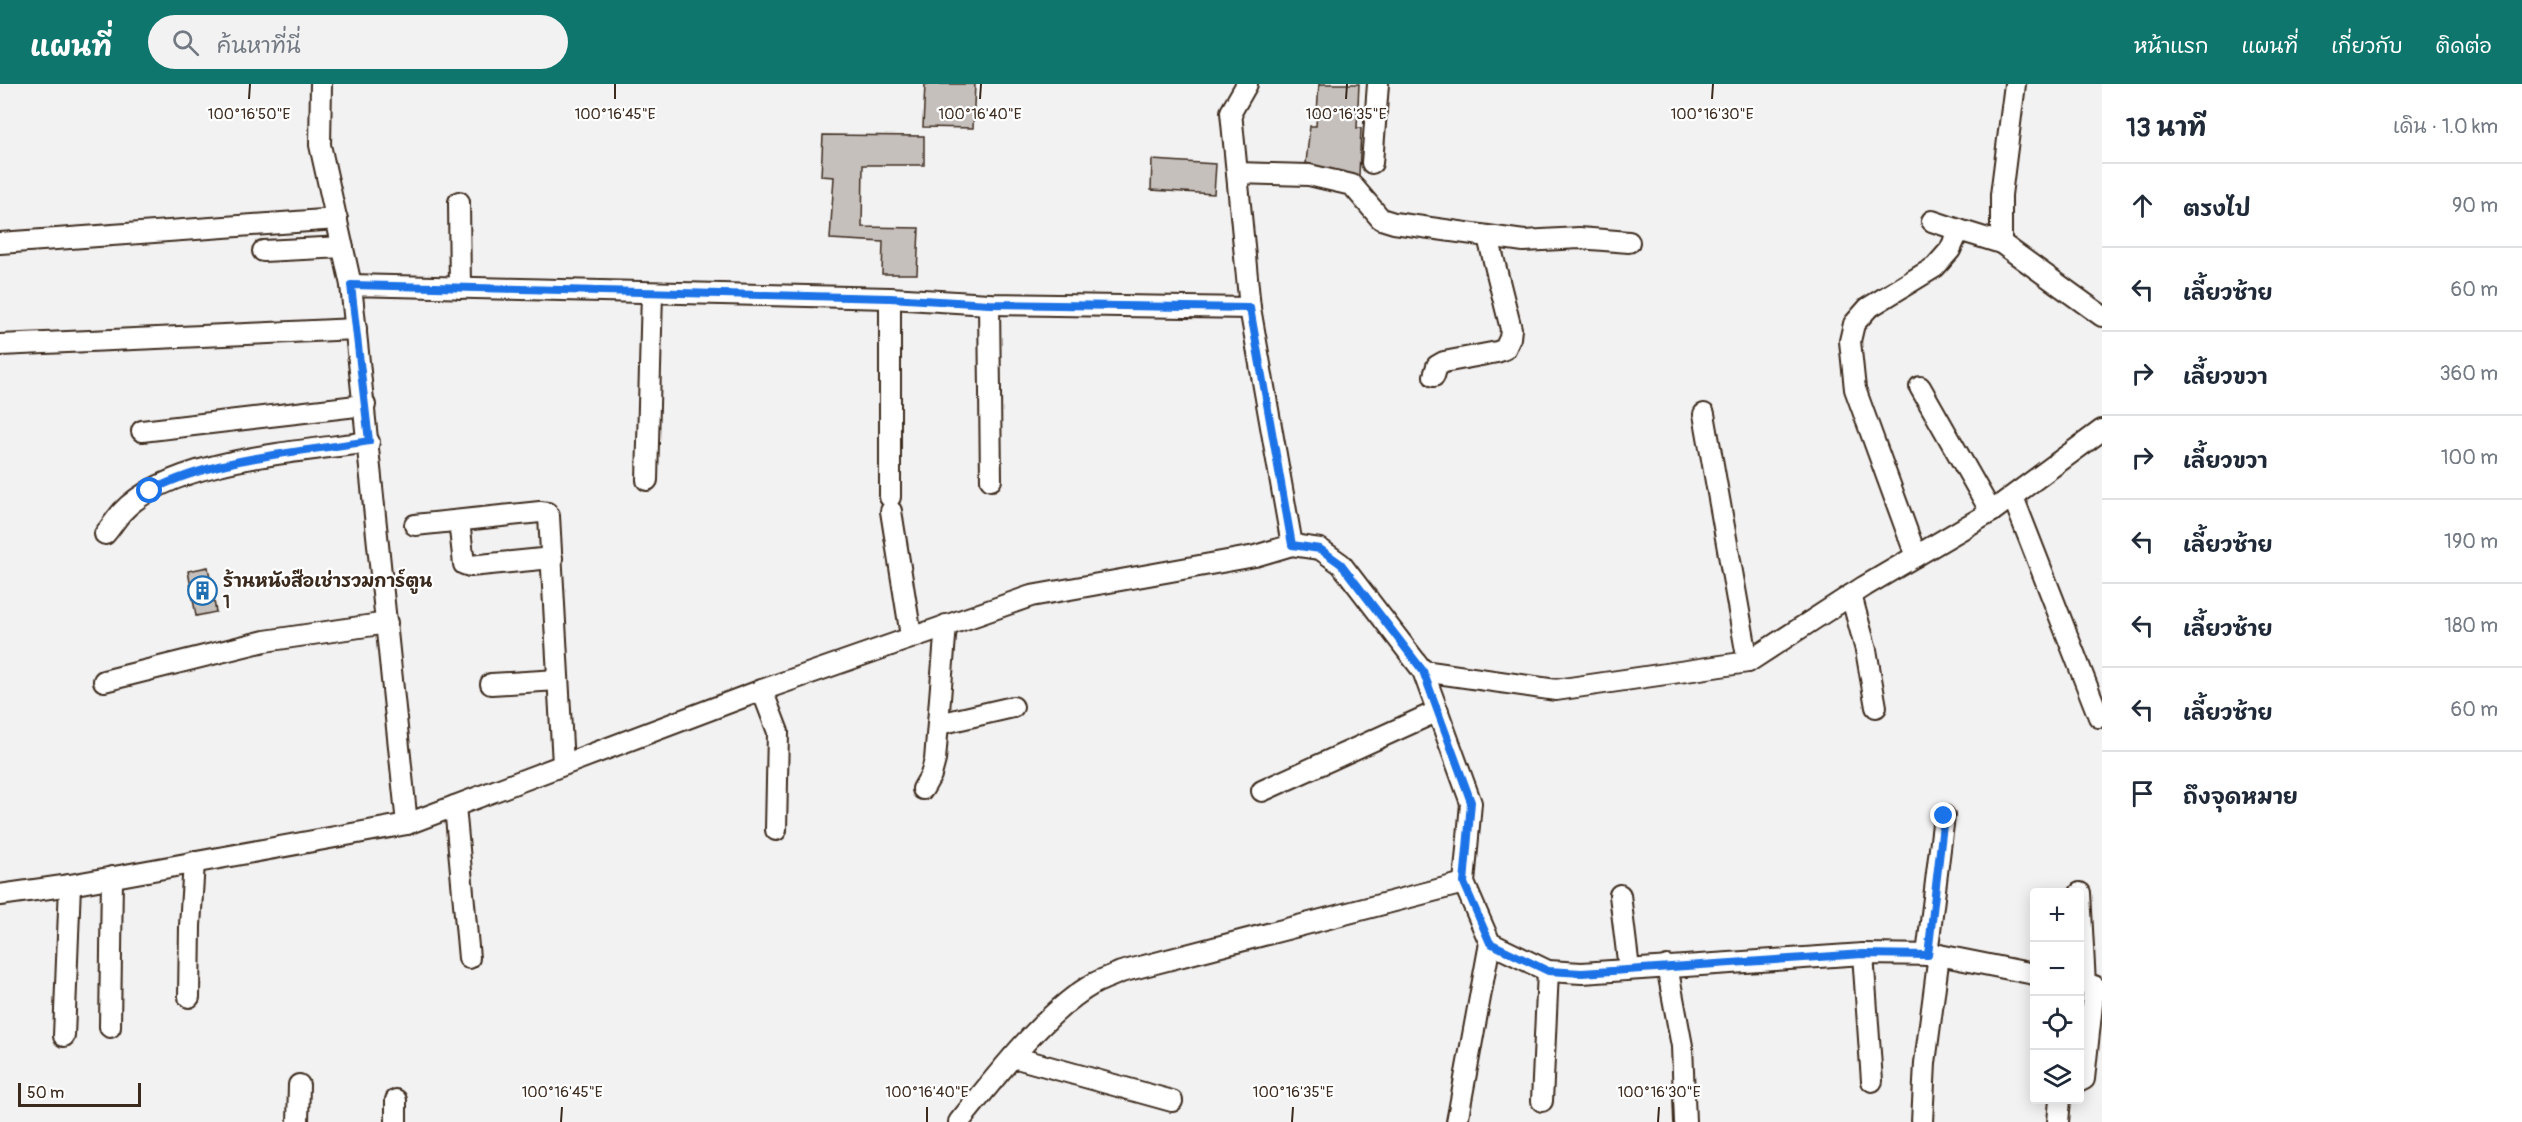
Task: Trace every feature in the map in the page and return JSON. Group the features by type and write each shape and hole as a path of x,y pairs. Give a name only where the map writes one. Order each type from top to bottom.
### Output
{"street":[{"path":"321,84 321,145 351,285 407,824"},
{"path":"1247,84 1231,112 1250,308 1292,545"},
{"path":"1372,163 1378,84"},
{"path":"2001,243 2001,195 2011,85"},
{"path":"1237,173 1309,175 1352,185 1381,219 1394,223 1524,242 1579,238 1629,242"},
{"path":"459,202 460,288"},
{"path":"0,243 337,219"},
{"path":"1932,221 2001,243 2102,316"},
{"path":"1916,556 1855,389 1850,341 1854,324 1868,308 1935,267 1950,250 1959,230"},
{"path":"1434,376 1437,366 1444,362 1497,352 1505,349 1510,338 1511,329 1488,237"},
{"path":"263,251 343,247"},
{"path":"351,285 890,298 989,304 1250,308"},
{"path":"647,480 652,292"},
{"path":"890,298 891,504 911,636"},
{"path":"989,304 991,480"},
{"path":"0,345 356,329"},
{"path":"1920,387 1991,512"},
{"path":"142,431 365,405"},
{"path":"1704,414 1748,662"},
{"path":"1423,671 1556,690 1748,662 1851,595 1991,512 2100,437"},
{"path":"105,534 122,511 150,491 177,477 218,465 369,441"},
{"path":"2013,497 2099,717"},
{"path":"415,525 547,513 549,516 564,764"},
{"path":"459,521 464,564 470,566 552,558"},
{"path":"0,895 70,885 407,824 762,690 911,636 1031,596 1255,556 1292,545 1320,549 1341,564 1423,671 1471,802 1464,883 1490,943 1457,1122"},
{"path":"1851,595 1866,650 1876,707"},
{"path":"104,681 265,641 387,623"},
{"path":"923,789 931,775 939,724 946,625"},
{"path":"491,684 558,680"},
{"path":"762,690 778,732 776,830"},
{"path":"939,724 1013,707"},
{"path":"1262,791 1438,711"},
{"path":"455,806 469,958"},
{"path":"1922,1122 1944,816"},
{"path":"189,997 194,862"},
{"path":"110,1027 112,877"},
{"path":"965,1120 1013,1057 1067,1003 1095,983 1121,972 1464,883"},
{"path":"64,1036 70,885"},
{"path":"1620,895 1629,969"},
{"path":"2084,934 2090,985 2084,1079"},
{"path":"1490,943 1548,971 1582,973 1863,954 1933,955 2030,973"},
{"path":"1863,954 1872,1081"},
{"path":"1667,966 1682,1046 1685,1122"},
{"path":"1542,1101 1548,971"},
{"path":"1013,1057 1172,1101"},
{"path":"298,1122 299,1085"},
{"path":"396,1100 396,1122"},
{"path":"2058,1122 2060,1104"}],"building":[{"path":"925,84 975,84 973,128 923,127"},
{"path":"1319,84 1359,84 1357,128 1361,128 1359,176 1306,163 1310,126 1316,126"},
{"path":"823,135 924,136 924,165 863,165 862,227 919,228 917,274 882,274 883,242 830,239 834,177 821,176"},
{"path":"1152,160 1216,164 1214,194 1151,190"},
{"name":"ร้านหนังสือเช่ารวมการ์ตูน 1","path":"208,567 216,612 196,616 188,571"}],"place":[{"name":"ร้านหนังสือเช่ารวมการ์ตูน 1","path":"202,591"}],"route":[{"path":"150,491 177,477 218,465 369,441 351,285 890,298 989,304 1250,308 1292,545 1320,549 1341,564 1423,671 1471,802 1464,883 1490,943 1548,971 1582,973 1863,954 1928,955 1944,816"}]}
